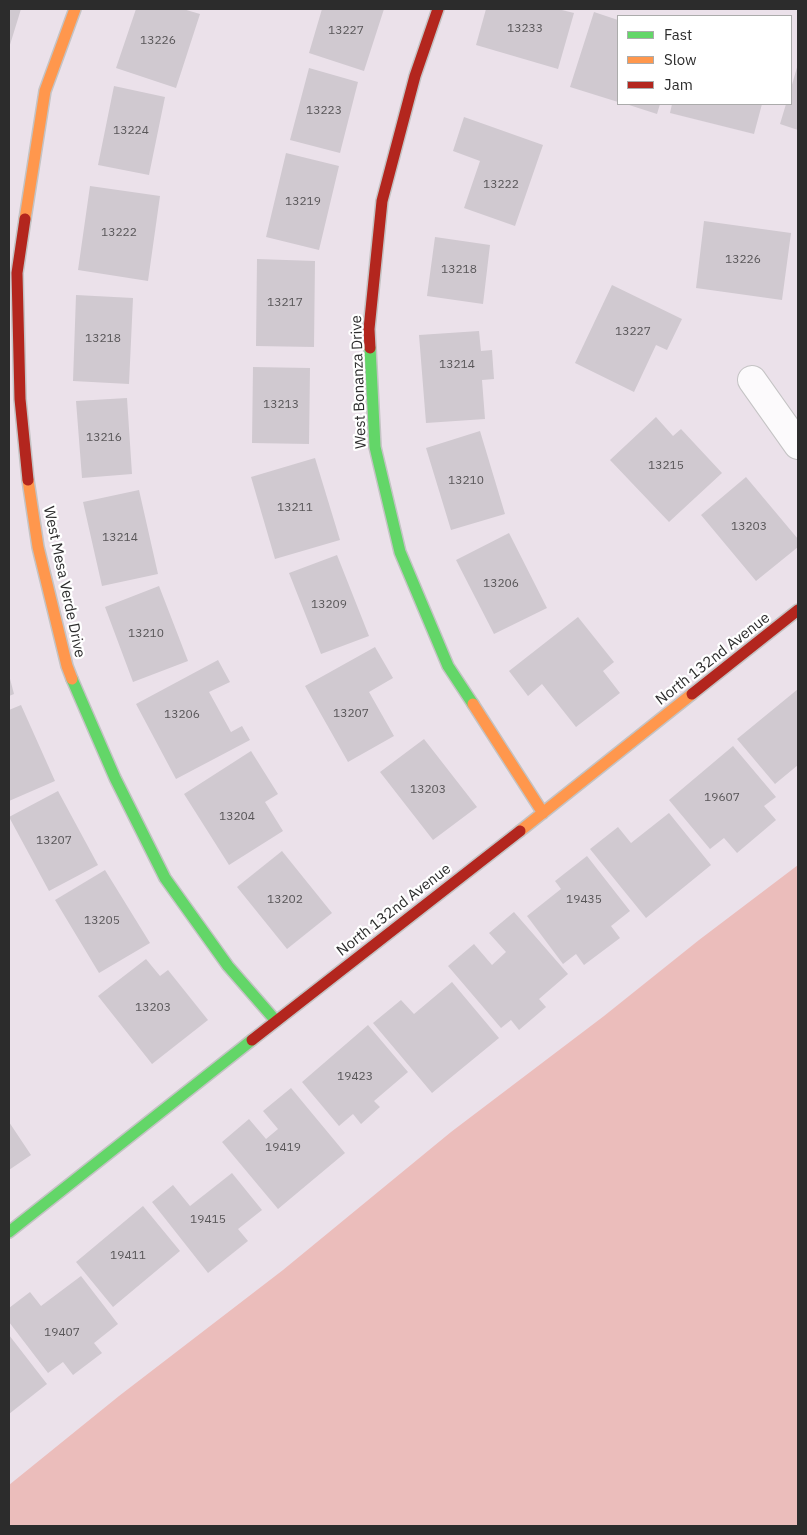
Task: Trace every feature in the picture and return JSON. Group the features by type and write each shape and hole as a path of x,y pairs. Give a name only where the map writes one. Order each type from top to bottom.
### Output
{"street":[{"name":"West Mesa Verde Drive","path":"75,9 45,91 17,273 20,399 27,473 38,547 67,666 123,795 165,878 228,966 276,1021"},
{"name":"West Bonanza Drive","path":"438,9 416,76 382,201 369,328 375,447 400,552 448,666 543,813"},
{"path":"752,380 798,445"},
{"name":"North 132nd Avenue","path":"9,1232 543,813 798,610"}],"shaded area":[{"path":"798,865 798,1526 9,1526 9,1485 119,1396 283,1270 451,1132"}],"building":[{"path":"9,9 21,9 9,48"},
{"path":"136,9 183,9 200,14 176,88 116,68"},
{"path":"322,9 384,9 364,71 309,53"},
{"path":"486,9 558,9 574,13 558,69 476,45"},
{"path":"594,12 617,20 617,102 570,87"},
{"path":"798,64 798,130 780,124 786,105 792,105 792,85"},
{"path":"309,68 358,82 340,153 290,140"},
{"path":"114,86 165,97 149,175 98,165"},
{"path":"629,105 660,105 657,114"},
{"path":"672,105 762,105 754,134 670,113"},
{"path":"464,117 543,145 515,226 464,208 480,161 453,151"},
{"path":"286,153 339,166 319,250 266,237"},
{"path":"90,186 160,196 148,281 78,270"},
{"path":"704,221 791,233 782,300 696,288"},
{"path":"435,237 490,245 483,304 427,296"},
{"path":"257,259 315,261 314,347 256,346"},
{"path":"612,285 682,319 667,350 656,345 634,392 575,363"},
{"path":"76,295 133,298 129,384 73,381"},
{"path":"479,331 481,351 492,350 494,379 482,380 485,419 426,423 419,335"},
{"path":"253,367 310,368 309,444 252,443"},
{"path":"127,398 132,474 82,478 76,401"},
{"path":"656,417 673,436 681,429 722,473 669,522 610,460"},
{"path":"480,431 505,514 451,530 426,448"},
{"path":"315,458 340,540 275,559 251,477"},
{"path":"746,477 798,539 798,547 756,581 701,515"},
{"path":"139,490 158,574 102,586 83,502"},
{"path":"509,533 547,608 494,634 456,560"},
{"path":"337,555 369,636 321,654 289,573"},
{"path":"159,586 188,661 133,682 105,607"},
{"path":"578,617 614,662 603,671 620,693 576,727 542,684 528,696 509,671"},
{"path":"375,647 393,678 369,692 394,736 348,762 305,686"},
{"path":"218,660 230,682 209,692 231,732 242,726 250,740 176,779 136,704"},
{"path":"9,675 14,694 9,696"},
{"path":"798,689 798,765 775,784 737,739"},
{"path":"21,705 55,781 9,801 9,710"},
{"path":"424,739 477,807 433,840 380,772"},
{"path":"733,746 776,797 764,806 776,820 737,853 724,838 710,849 669,800"},
{"path":"251,751 278,794 265,802 283,831 229,865 184,794"},
{"path":"58,791 98,865 49,891 9,817"},
{"path":"669,813 711,865 646,918 590,849 618,827 631,843"},
{"path":"282,851 332,913 287,949 237,887"},
{"path":"587,856 630,911 611,926 620,938 584,965 576,954 563,964 527,916 561,889 555,881"},
{"path":"105,870 150,943 99,973 55,900"},
{"path":"514,912 568,974 539,999 546,1007 519,1030 511,1020 501,1028 448,966 474,944 492,965 506,952 489,933"},
{"path":"146,959 160,976 168,970 208,1020 152,1064 98,996"},
{"path":"452,982 499,1038 432,1093 373,1023 401,1000 414,1014"},
{"path":"368,1025 408,1072 374,1101 380,1107 361,1124 353,1114 339,1126 302,1082"},
{"path":"291,1088 345,1153 278,1209 222,1142 249,1119 266,1139 278,1129 263,1111"},
{"path":"9,1122 31,1155 9,1170"},
{"path":"232,1173 262,1210 238,1229 248,1241 208,1273 152,1202 173,1185 190,1206"},
{"path":"143,1206 180,1251 113,1307 76,1262"},
{"path":"81,1276 118,1324 94,1343 102,1353 73,1375 63,1362 48,1373 9,1322 9,1308 30,1292 41,1306"},
{"path":"9,1335 47,1384 9,1414"}],"traffic: fast":[{"path":"370,348 375,447 400,552 448,666 473,704"},
{"path":"72,679 115,778 165,878 228,966 276,1021"},
{"path":"9,1232 252,1040"}],"traffic: slow":[{"path":"25,219 45,91 75,9"},
{"path":"28,480 38,547 67,666 72,679"},
{"path":"520,831 692,694"},
{"path":"473,704 543,813"}],"traffic: jam":[{"path":"370,348 369,329 382,201 415,76 438,9"},
{"path":"25,219 17,273 20,399 28,480"},
{"path":"692,694 798,610"},
{"path":"252,1040 520,831"}]}
